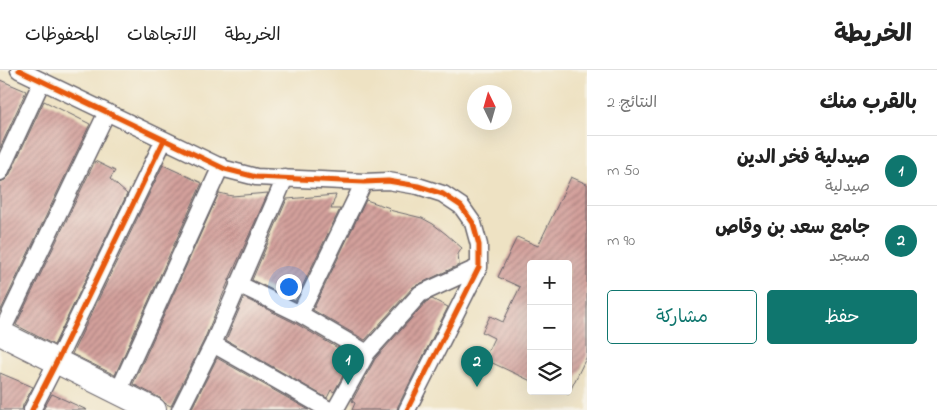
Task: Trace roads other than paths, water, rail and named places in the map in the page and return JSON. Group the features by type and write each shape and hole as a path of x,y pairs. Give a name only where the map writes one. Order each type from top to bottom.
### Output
{"main road":[{"path":"0,333 154,410"}],"street":[{"path":"20,70 221,166 256,177 364,182 388,181 418,186 443,194 461,206 473,222 479,245 478,267 406,410"},
{"path":"0,172 42,81"},
{"path":"0,333 107,112"},
{"path":"32,410 164,140"},
{"path":"118,392 221,166"},
{"path":"180,410 213,344 285,178"},
{"path":"300,314 364,182"},
{"path":"335,410 367,353 420,294 478,267"},
{"path":"238,284 300,314 367,353"},
{"path":"213,344 329,410"}],"place":[{"name":"صيدلية فخر الدين","path":"348,385"},
{"name":"جامع سعد بن وقاص","path":"477,387"}]}
